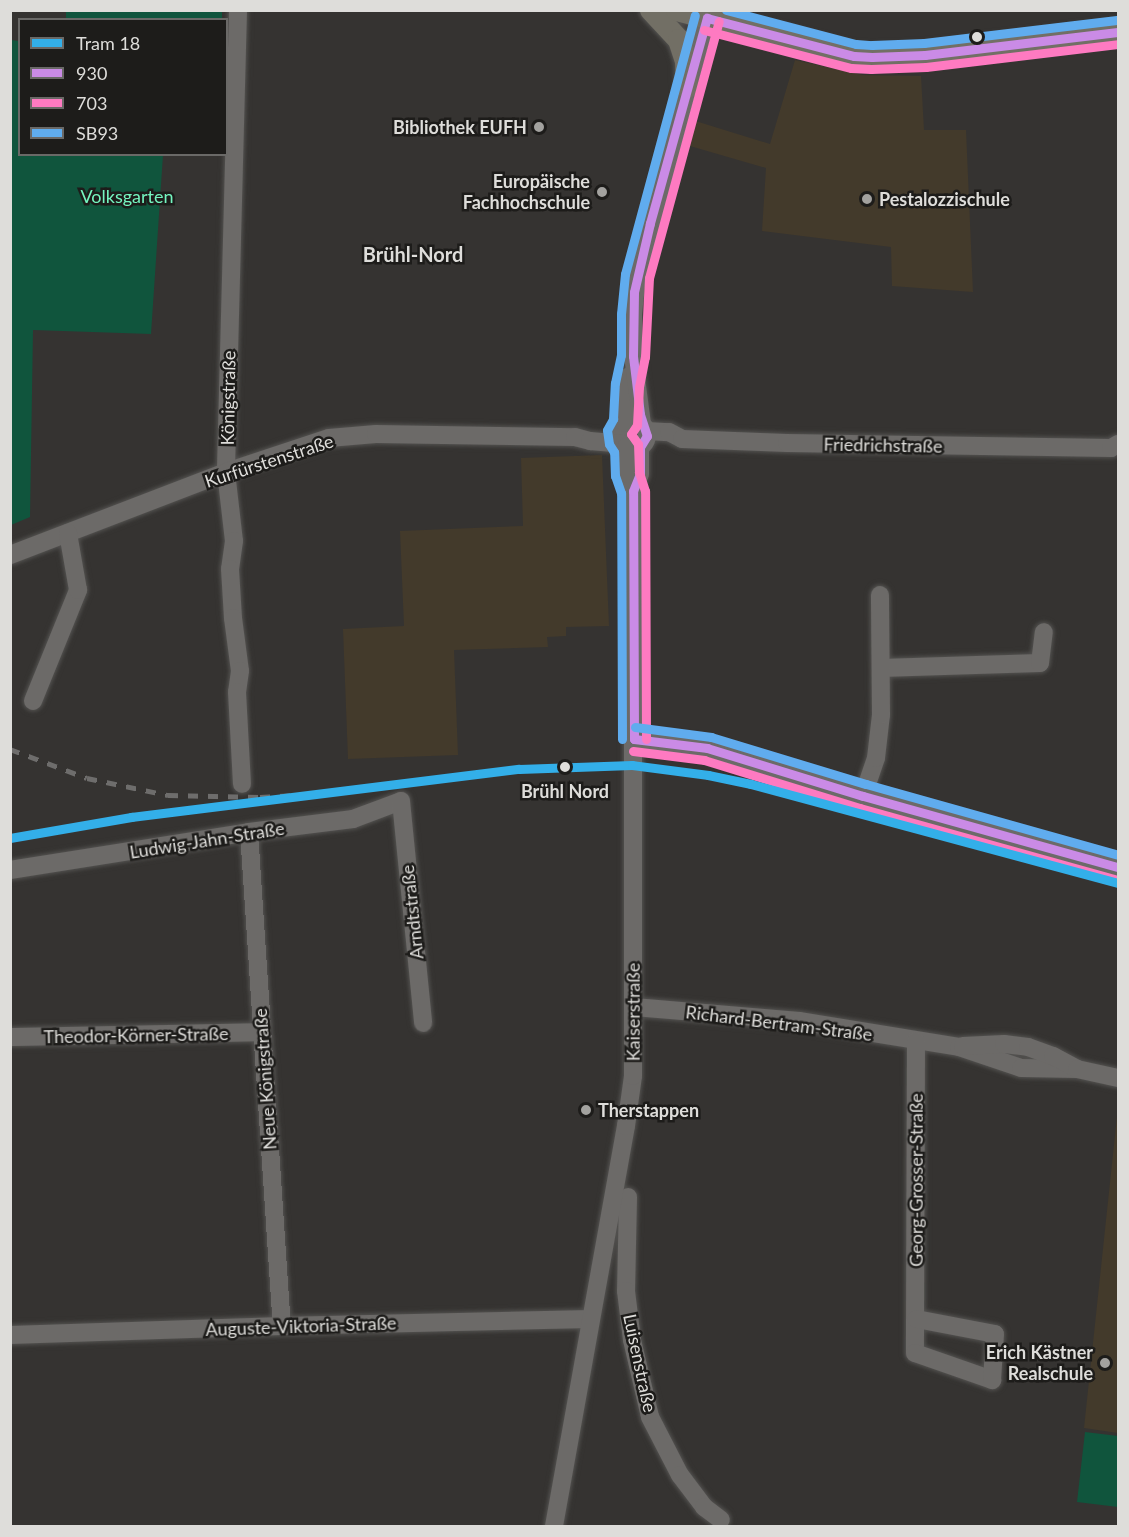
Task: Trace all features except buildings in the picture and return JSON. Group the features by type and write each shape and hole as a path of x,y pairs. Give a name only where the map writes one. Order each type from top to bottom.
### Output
{"main road":[{"path":"651,10 679,40 686,61 687,87"},
{"path":"677,10 708,14 771,35 854,56 872,57 926,55 1119,32"},
{"path":"750,10 771,35"}],"street":[{"name":"Königstraße","path":"238,10 226,472 234,541 230,569 240,671 237,692 242,784"},
{"name":"Kaiserstraße","path":"554,1527 630,1096 634,1007 633,491 640,474 632,435 633,314 637,276 708,14"},
{"name":"Friedrichstraße","path":"632,435 669,432 682,439 787,443 1111,448 1119,444"},
{"name":"Kurfürstenstraße","path":"10,555 226,472 329,438 376,434 575,437 590,441 632,435"},
{"path":"33,700 78,590 68,533"},
{"path":"863,796 876,758 881,715 880,595"},
{"path":"881,668 1040,663 1044,632"},
{"path":"634,739 707,748 863,796 1119,867"},
{"name":"Ludwig-Jahn-Straße","path":"10,870 249,832 353,819 401,801"},
{"name":"Arndtstraße","path":"401,801 423,1023"},
{"name":"Neue Königstraße","path":"249,832 282,1326"},
{"name":"Richard-Bertram-Straße","path":"634,1007 800,1021 959,1047 1020,1068 1077,1069 1119,1078"},
{"name":"Theodor-Körner-Straße","path":"10,1037 261,1032"},
{"name":"Georg-Grosser-Straße","path":"916,1041 915,1353 992,1380 995,1334 916,1318"},
{"name":"Luisenstraße","path":"628,1197 626,1291 632,1340 650,1417 680,1475 704,1507 721,1520"},
{"name":"Luisenstraße","path":"597,1288 626,1291"},
{"name":"Auguste-Viktoria-Straße","path":"10,1335 591,1319"}],"shaded area":[{"name":"Pestalozzischule","path":"795,60 863,75 921,76 924,130 966,130 973,292 892,286 891,247 762,231 766,168 683,144 689,119 770,144"},
{"path":"602,455 609,626 566,627 566,636 547,637 548,647 454,650 458,755 348,759 343,629 404,626 400,531 523,526 521,458"},
{"name":"Erich Kästner Realschule","path":"1118,1107 1118,1433 1084,1428"}],"green space":[{"path":"66,11 222,11 222,18 66,18"},
{"name":"Volksgarten","path":"11,40 18,41 18,156 163,156 151,334 33,330 30,517 11,525"},
{"path":"1085,1432 1118,1436 1118,1507 1077,1502"}],"railway":[{"path":"10,749 87,778 168,795 260,797 332,793"}],"tram line":[{"name":"18","path":"10,838 131,817 519,769 632,765 708,775 751,784 1118,883"}],"transit line":[{"name":"SB93","path":"726,10 856,44 872,45 924,43 1117,20"},
{"name":"SB93","path":"622,739 621,493 615,476 614,452 609,444 607,430 613,419 615,383 621,355 621,314 625,274 695,15"},
{"name":"930","path":"707,18 854,56 872,57 925,55 1118,32"},
{"name":"930","path":"634,739 633,491 640,474 640,447 647,436 640,414 633,356 634,292 650,223 707,18"},
{"name":"703","path":"646,739 645,491 639,472 638,444 631,434 637,425 639,387 645,357 649,278 719,21"},
{"name":"703","path":"704,30 851,68 871,69 926,67 1118,44"},
{"name":"SB93","path":"635,727 711,737 866,784 1118,855"},
{"name":"930","path":"634,739 707,748 863,796 1118,867"},
{"name":"703","path":"633,751 704,760 860,808 1115,879"}],"place":[{"name":"Bibliothek EUFH","path":"539,127"},
{"name":"Europäische Fachhochschule","path":"602,192"},
{"name":"Pestalozzischule","path":"867,199"},
{"name":"Brühl Nord","path":"565,767"},
{"name":"Therstappen","path":"586,1110"},
{"name":"Erich Kästner Realschule","path":"1105,1363"}],"district":[{"name":"Brühl-Nord","path":"413,254"}]}
